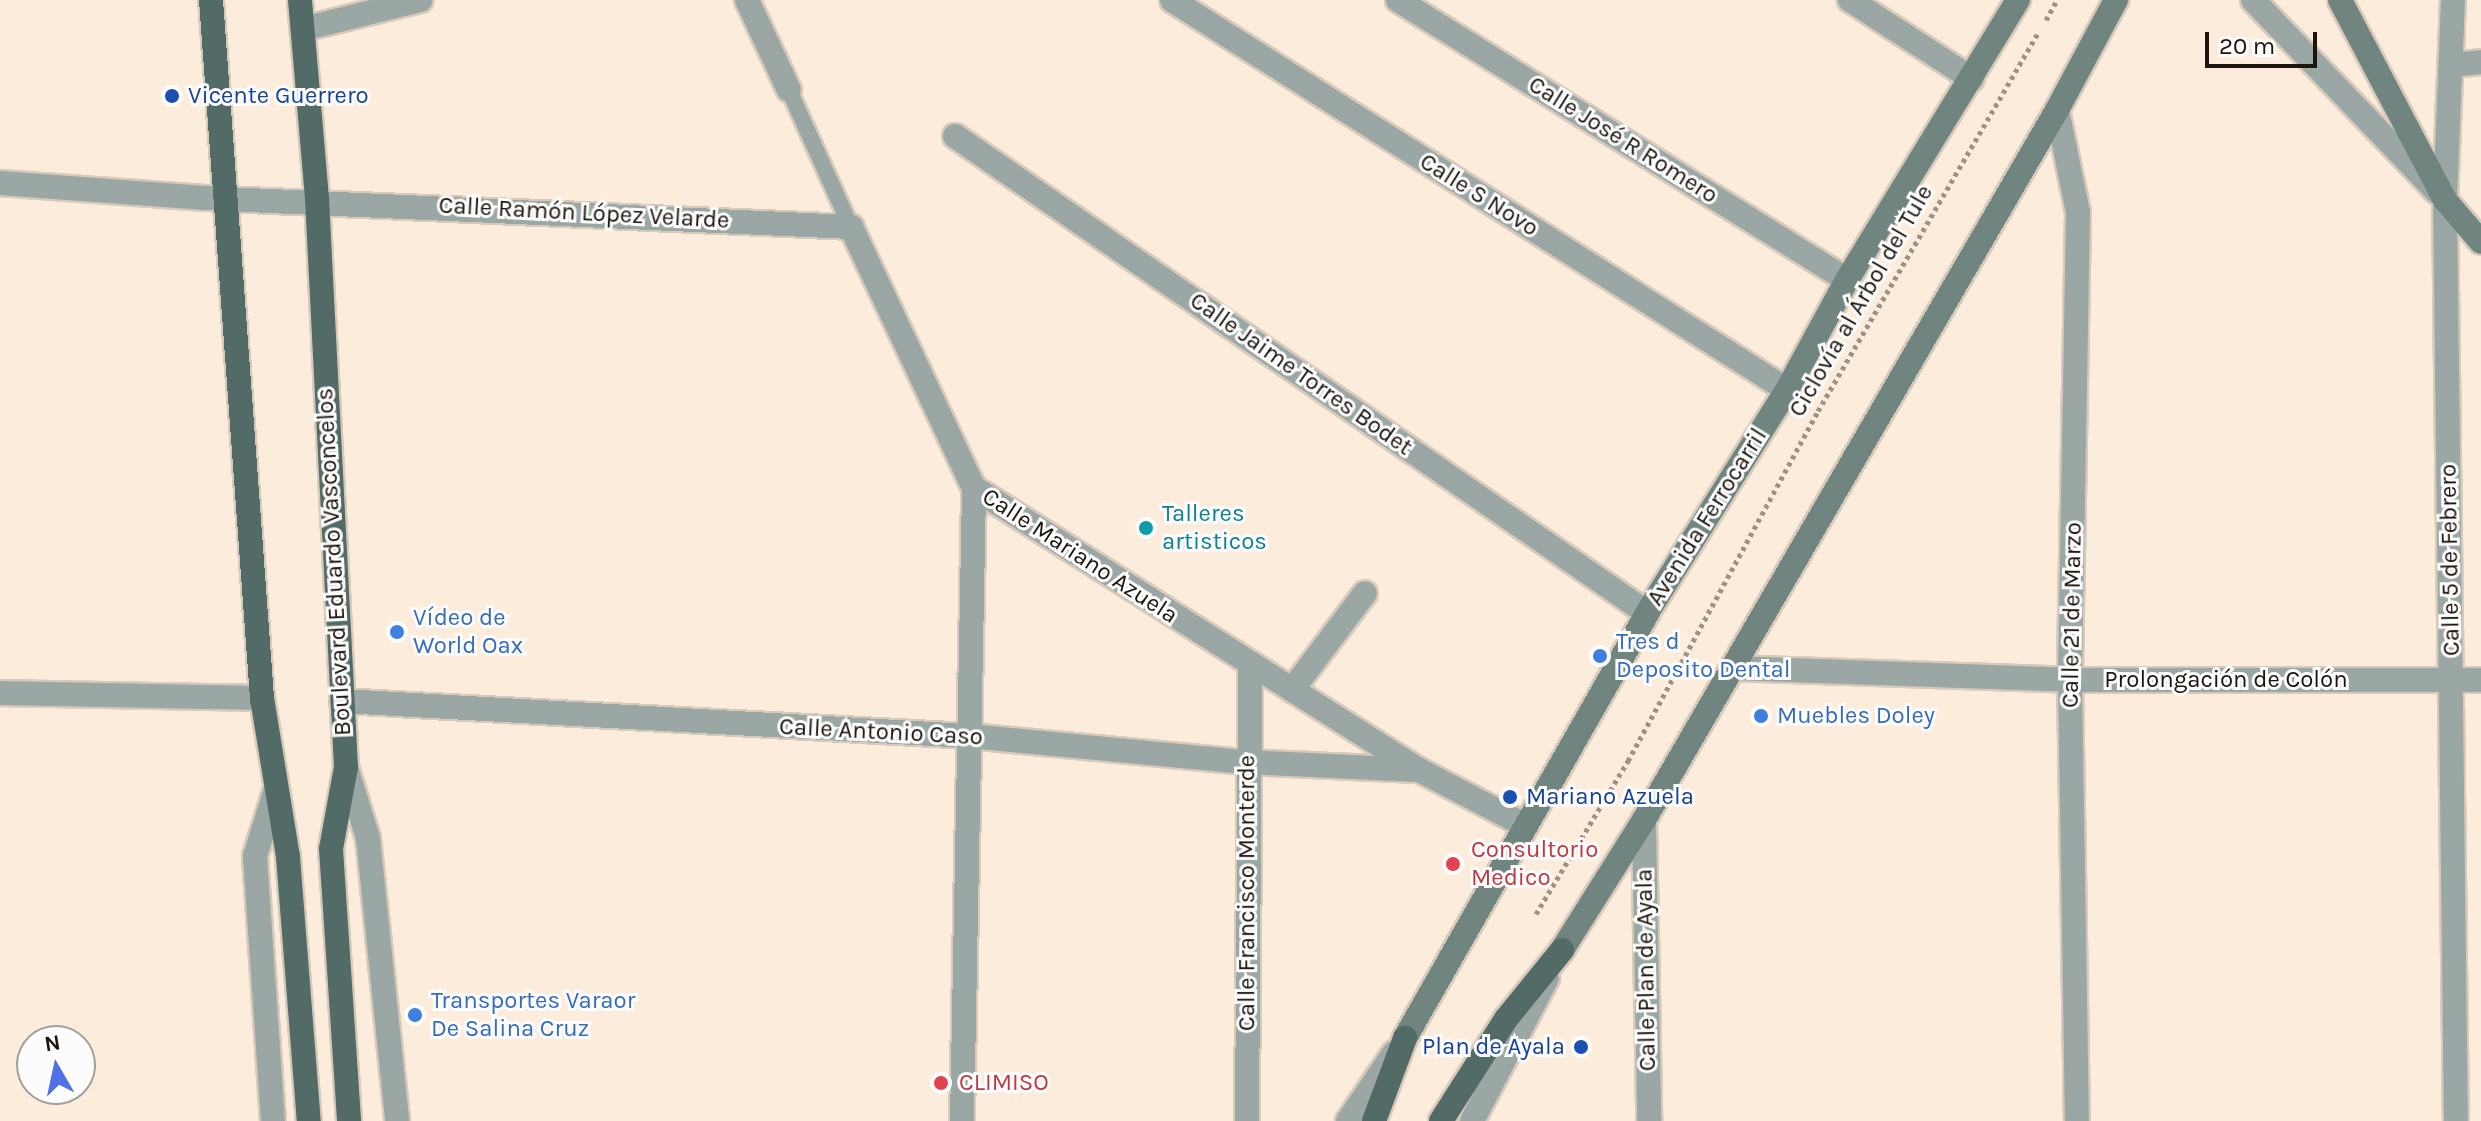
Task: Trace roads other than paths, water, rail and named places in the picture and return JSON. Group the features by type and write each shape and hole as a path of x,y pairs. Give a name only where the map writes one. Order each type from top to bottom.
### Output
{"main road":[{"path":"211,0 262,698 288,857 309,1121"},
{"name":"Boulevard Eduardo Vasconcelos","path":"300,0 317,199 346,767"},
{"name":"Avenida Ferrocarril","path":"1374,1121 1405,1038 1524,825 1647,613 1787,390 1847,280 2018,0"},
{"path":"1441,1121 1506,1019 1562,950 1644,820 2057,110 2116,0"},
{"path":"2340,0 2445,200 2481,242"},
{"path":"346,767 331,849 349,1121"}],"street":[{"path":"303,29 420,0"},
{"name":"Calle Mariano Azuela","path":"747,0 789,90"},
{"name":"Calle S Novo","path":"1172,0 1787,390"},
{"name":"Calle José R Romero","path":"1398,0 1847,280"},
{"path":"1850,0 1972,79"},
{"path":"2253,0 2445,200"},
{"name":"Calle 5 de Febrero","path":"2453,0 2453,65 2445,200 2456,1121"},
{"path":"2453,65 2481,62"},
{"name":"Calle 21 de Marzo","path":"2057,110 2078,212 2070,680 2077,1121"},
{"name":"Calle Jaime Torres Bodet","path":"955,136 1647,613"},
{"name":"Calle Ramón López Velarde","path":"0,183 226,198 317,199 851,227"},
{"name":"Calle Mariano Azuela","path":"851,227 974,488 1419,770 1524,825"},
{"path":"962,1121 974,488"},
{"path":"1292,690 1365,593"},
{"name":"Calle Francisco Monterde","path":"1247,1121 1246,762 1250,664"},
{"name":"Prolongación de Colón","path":"1732,668 2070,680 2481,680"},
{"path":"0,693 262,698"},
{"name":"Calle Antonio Caso","path":"342,701 969,736 1246,762 1419,770"},
{"name":"Boulevard Eduardo Vasconcelos","path":"346,767 368,838 397,1121"},
{"path":"273,1121 255,856 275,792"},
{"name":"Calle Plan de Ayala","path":"1644,820 1649,1121"},
{"path":"1472,1121 1562,950"},
{"name":"Avenida Ferrocarril","path":"1348,1121 1405,1038"}],"lane":[{"name":"Calle Mariano Azuela","path":"789,90 851,227"}],"place":[{"name":"Vicente Guerrero","path":"172,96"},
{"name":"Talleres artisticos","path":"1146,528"},
{"name":"Vídeo de World Oax","path":"397,632"},
{"name":"Tres d Deposito Dental","path":"1600,656"},
{"name":"Muebles Doley","path":"1761,716"},
{"name":"Mariano Azuela","path":"1510,797"},
{"name":"Consultorio Medico","path":"1453,864"},
{"name":"Transportes Varaor De Salina Cruz","path":"415,1015"},
{"name":"Plan de Ayala","path":"1581,1047"},
{"name":"CLIMISO","path":"941,1083"}]}
